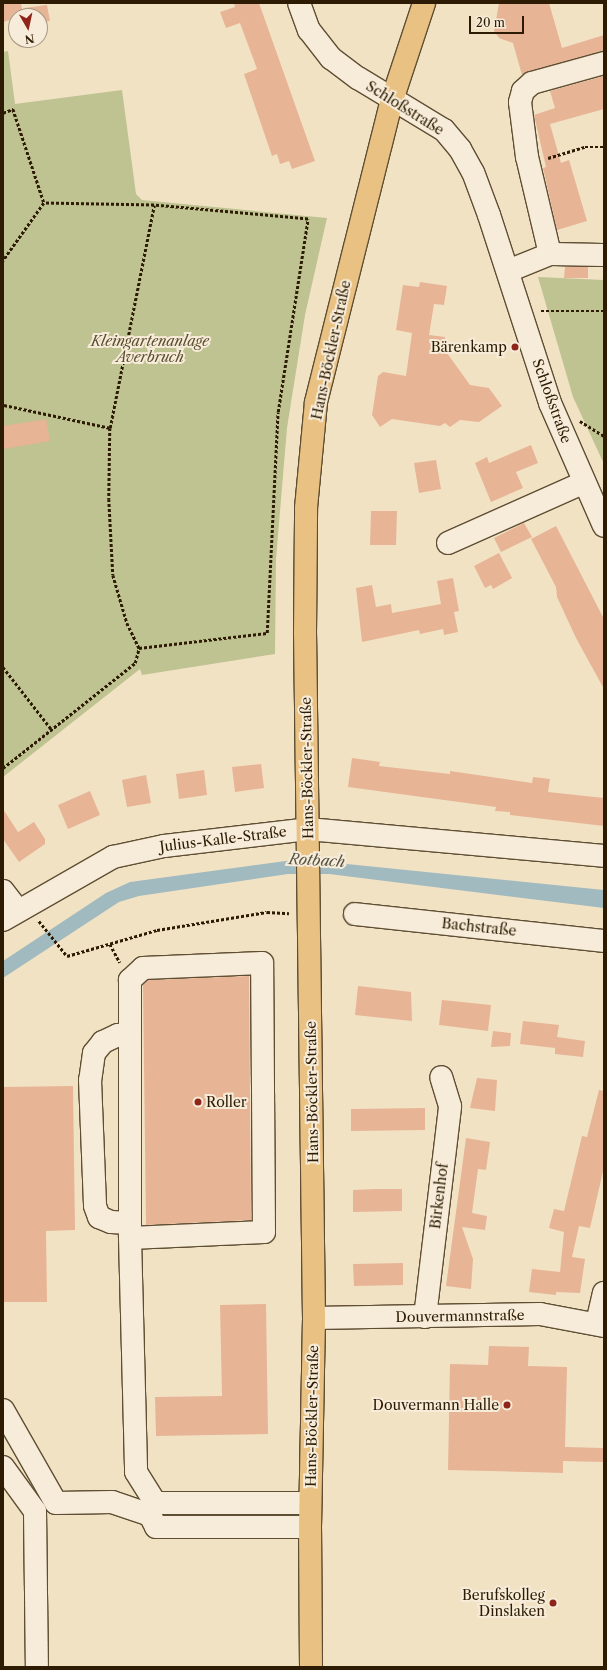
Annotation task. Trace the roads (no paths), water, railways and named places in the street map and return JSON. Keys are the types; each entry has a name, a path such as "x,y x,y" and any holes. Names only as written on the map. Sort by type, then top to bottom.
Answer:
{"main road":[{"name":"Hans-Böckler-Straße","path":"311,1667 310,1503 314,1318 308,888 306,508 316,402 392,100 424,3"}],"street":[{"name":"Schloßstraße","path":"299,3 309,30 331,58 392,100 444,130 460,149 473,172 522,311 550,402 604,526"},
{"path":"550,254 529,164 520,102 523,91 532,83 604,63"},
{"path":"508,271 550,254 604,255"},
{"path":"448,543 584,483"},
{"name":"Julius-Kalle-Straße","path":"10,915 50,895 113,857 164,846 308,829 604,856"},
{"path":"3,891 10,915"},
{"name":"Bachstraße","path":"355,914 604,941"},
{"path":"130,1034 118,1035 103,1042 94,1053 90,1065 95,1206 99,1217 130,1231 264,1232 262,963 143,968 130,980 130,1034 130,1231 136,1472 154,1515"},
{"name":"Birkenhof","path":"425,1317 450,1106 441,1077"},
{"path":"600,1325 604,1293"},
{"name":"Douvermannstraße","path":"314,1318 540,1314 600,1325"},
{"path":"3,1410 56,1504"},
{"path":"3,1467 35,1511 37,1667"},
{"path":"35,1511 56,1504 112,1502 154,1515 310,1527"},
{"path":"154,1515 310,1503"}],"water":[{"path":"286,861 337,863 604,890 604,908 329,874 288,874 139,896 119,902 3,978 3,961 106,893 130,882"}],"place":[{"name":"Bärenkamp","path":"515,347"},
{"name":"Roller","path":"198,1102"},
{"name":"Douvermann Halle","path":"507,1405"},
{"name":"Berufskolleg Dinslaken","path":"553,1603"}],"park label":[{"name":"Kleingartenanlage Averbruch","path":"150,350"}],"water label":[{"name":"Rotbach","path":"317,860"}]}
